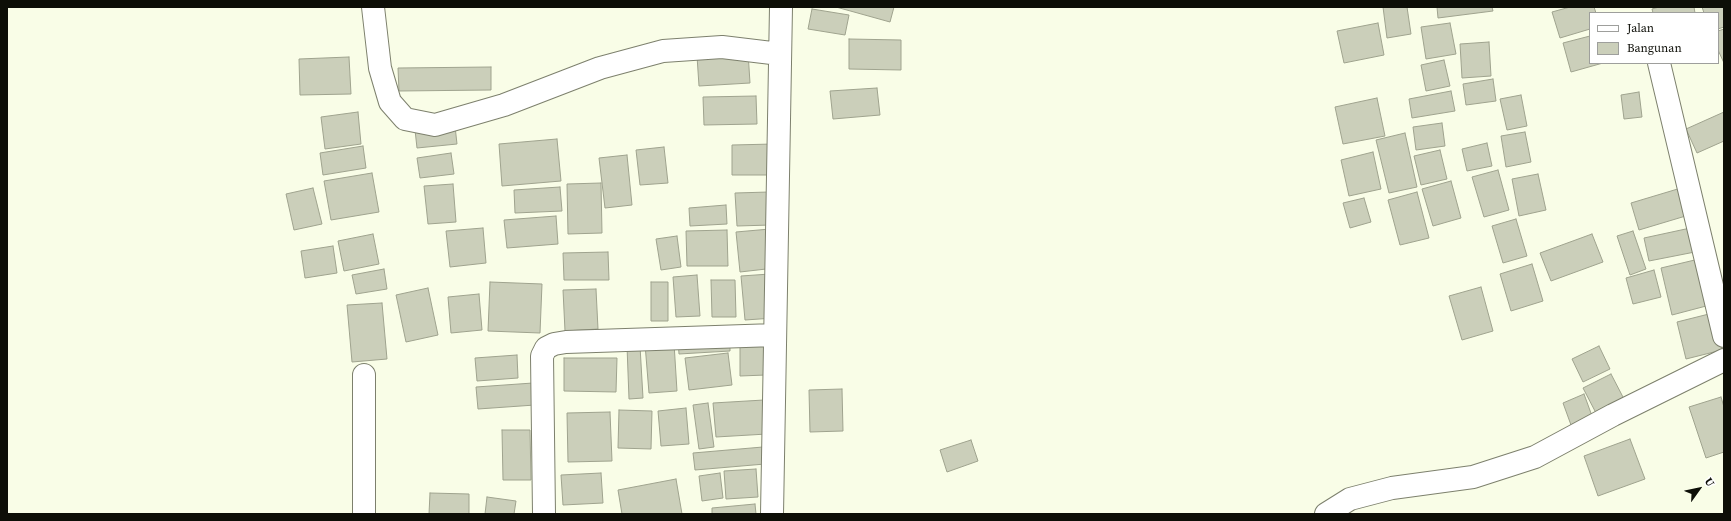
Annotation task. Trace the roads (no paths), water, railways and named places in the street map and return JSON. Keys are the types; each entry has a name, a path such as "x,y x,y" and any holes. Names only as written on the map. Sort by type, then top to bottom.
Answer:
{"street":[{"path":"373,7 380,68 390,102 405,119 435,125 504,105 600,68 662,51 722,47 780,54"},
{"path":"772,514 780,7"},
{"path":"1659,64 1724,336"},
{"path":"544,514 542,356 546,348 554,344 566,342 775,335"},
{"path":"1326,514 1350,499 1392,488 1473,477 1535,457 1613,415 1724,360"},
{"path":"364,375 364,514"}]}
